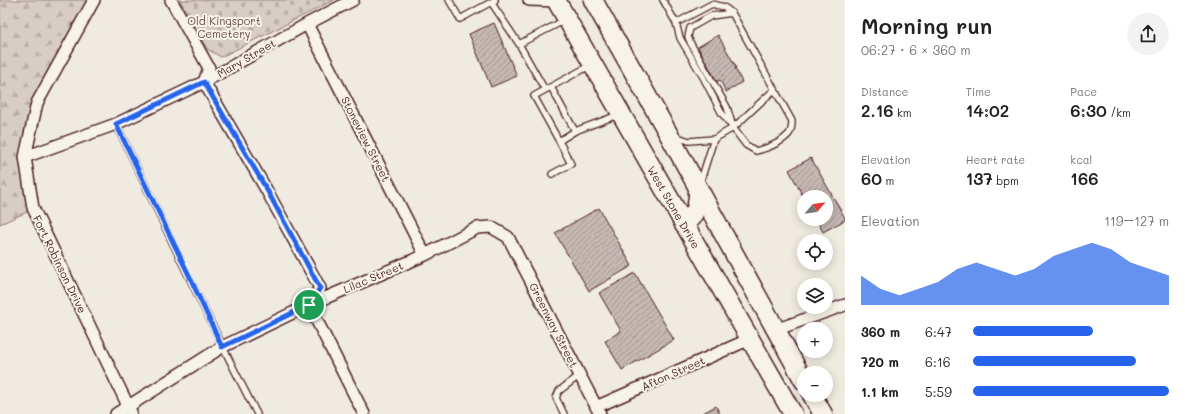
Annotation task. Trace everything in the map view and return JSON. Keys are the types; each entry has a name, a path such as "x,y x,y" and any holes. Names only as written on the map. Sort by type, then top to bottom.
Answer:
{"highway":[{"name":"West Stone Drive","path":"562,0 567,19 793,414"},
{"path":"593,0 668,133 797,369"},
{"path":"684,225 691,219 696,211 698,189"},
{"path":"750,339 775,330"},
{"path":"816,402 823,414"}],"street":[{"name":"Fort Robinson Drive","path":"94,0 37,103 25,157 33,208 130,411"},
{"path":"171,0 209,68 204,82 267,190 320,288 309,305 364,414"},
{"name":"Mary Street","path":"25,157 116,124 204,82 353,0"},
{"path":"529,0 562,0"},
{"name":"Stoneview Street","path":"307,24 425,255"},
{"name":"Lilac Street","path":"116,414 130,411 222,347 309,305 425,255 477,228 491,228 508,237"},
{"name":"Greenway Street","path":"508,237 598,410"},
{"path":"775,330 845,305"},
{"name":"Afton Street","path":"598,410 750,339"}],"lane":[{"path":"449,0 460,19 493,1 545,90"},
{"path":"663,0 676,24 680,38 703,77 721,112 746,145 756,151 768,148 790,133 792,121 732,13 724,7 712,4 676,24"},
{"path":"732,13 711,16 690,28 688,37 727,106 733,128"},
{"path":"519,44 567,19"},
{"path":"552,174 571,164 534,96 593,64"},
{"path":"551,87 575,131"},
{"path":"668,133 689,141 714,139 733,128 775,89"},
{"path":"559,141 575,131 621,114"},
{"path":"116,124 222,347 257,414"},
{"path":"698,189 714,139"},
{"path":"564,414 556,398 558,391 580,375"}],"green space":[{"path":"0,0 94,0 37,103 25,157 27,212 0,224"},
{"name":"Old Kingsport Cemetery","path":"180,0 334,0 221,57 207,49"}],"building":[{"path":"494,23 517,76 491,87 469,34"},
{"path":"718,35 736,67 735,68 742,82 726,92 720,80 717,82 698,47"},
{"path":"811,158 829,190 800,190 789,170"},
{"path":"833,197 845,220 823,232 820,226 833,226"},
{"path":"599,208 632,266 589,291 555,233"},
{"path":"635,273 674,340 622,370 605,341 621,331 599,293"},
{"path":"716,406 720,414 701,414"}],"route":[{"path":"204,82 267,190 320,288 309,305 222,347 116,124 204,82"}]}
